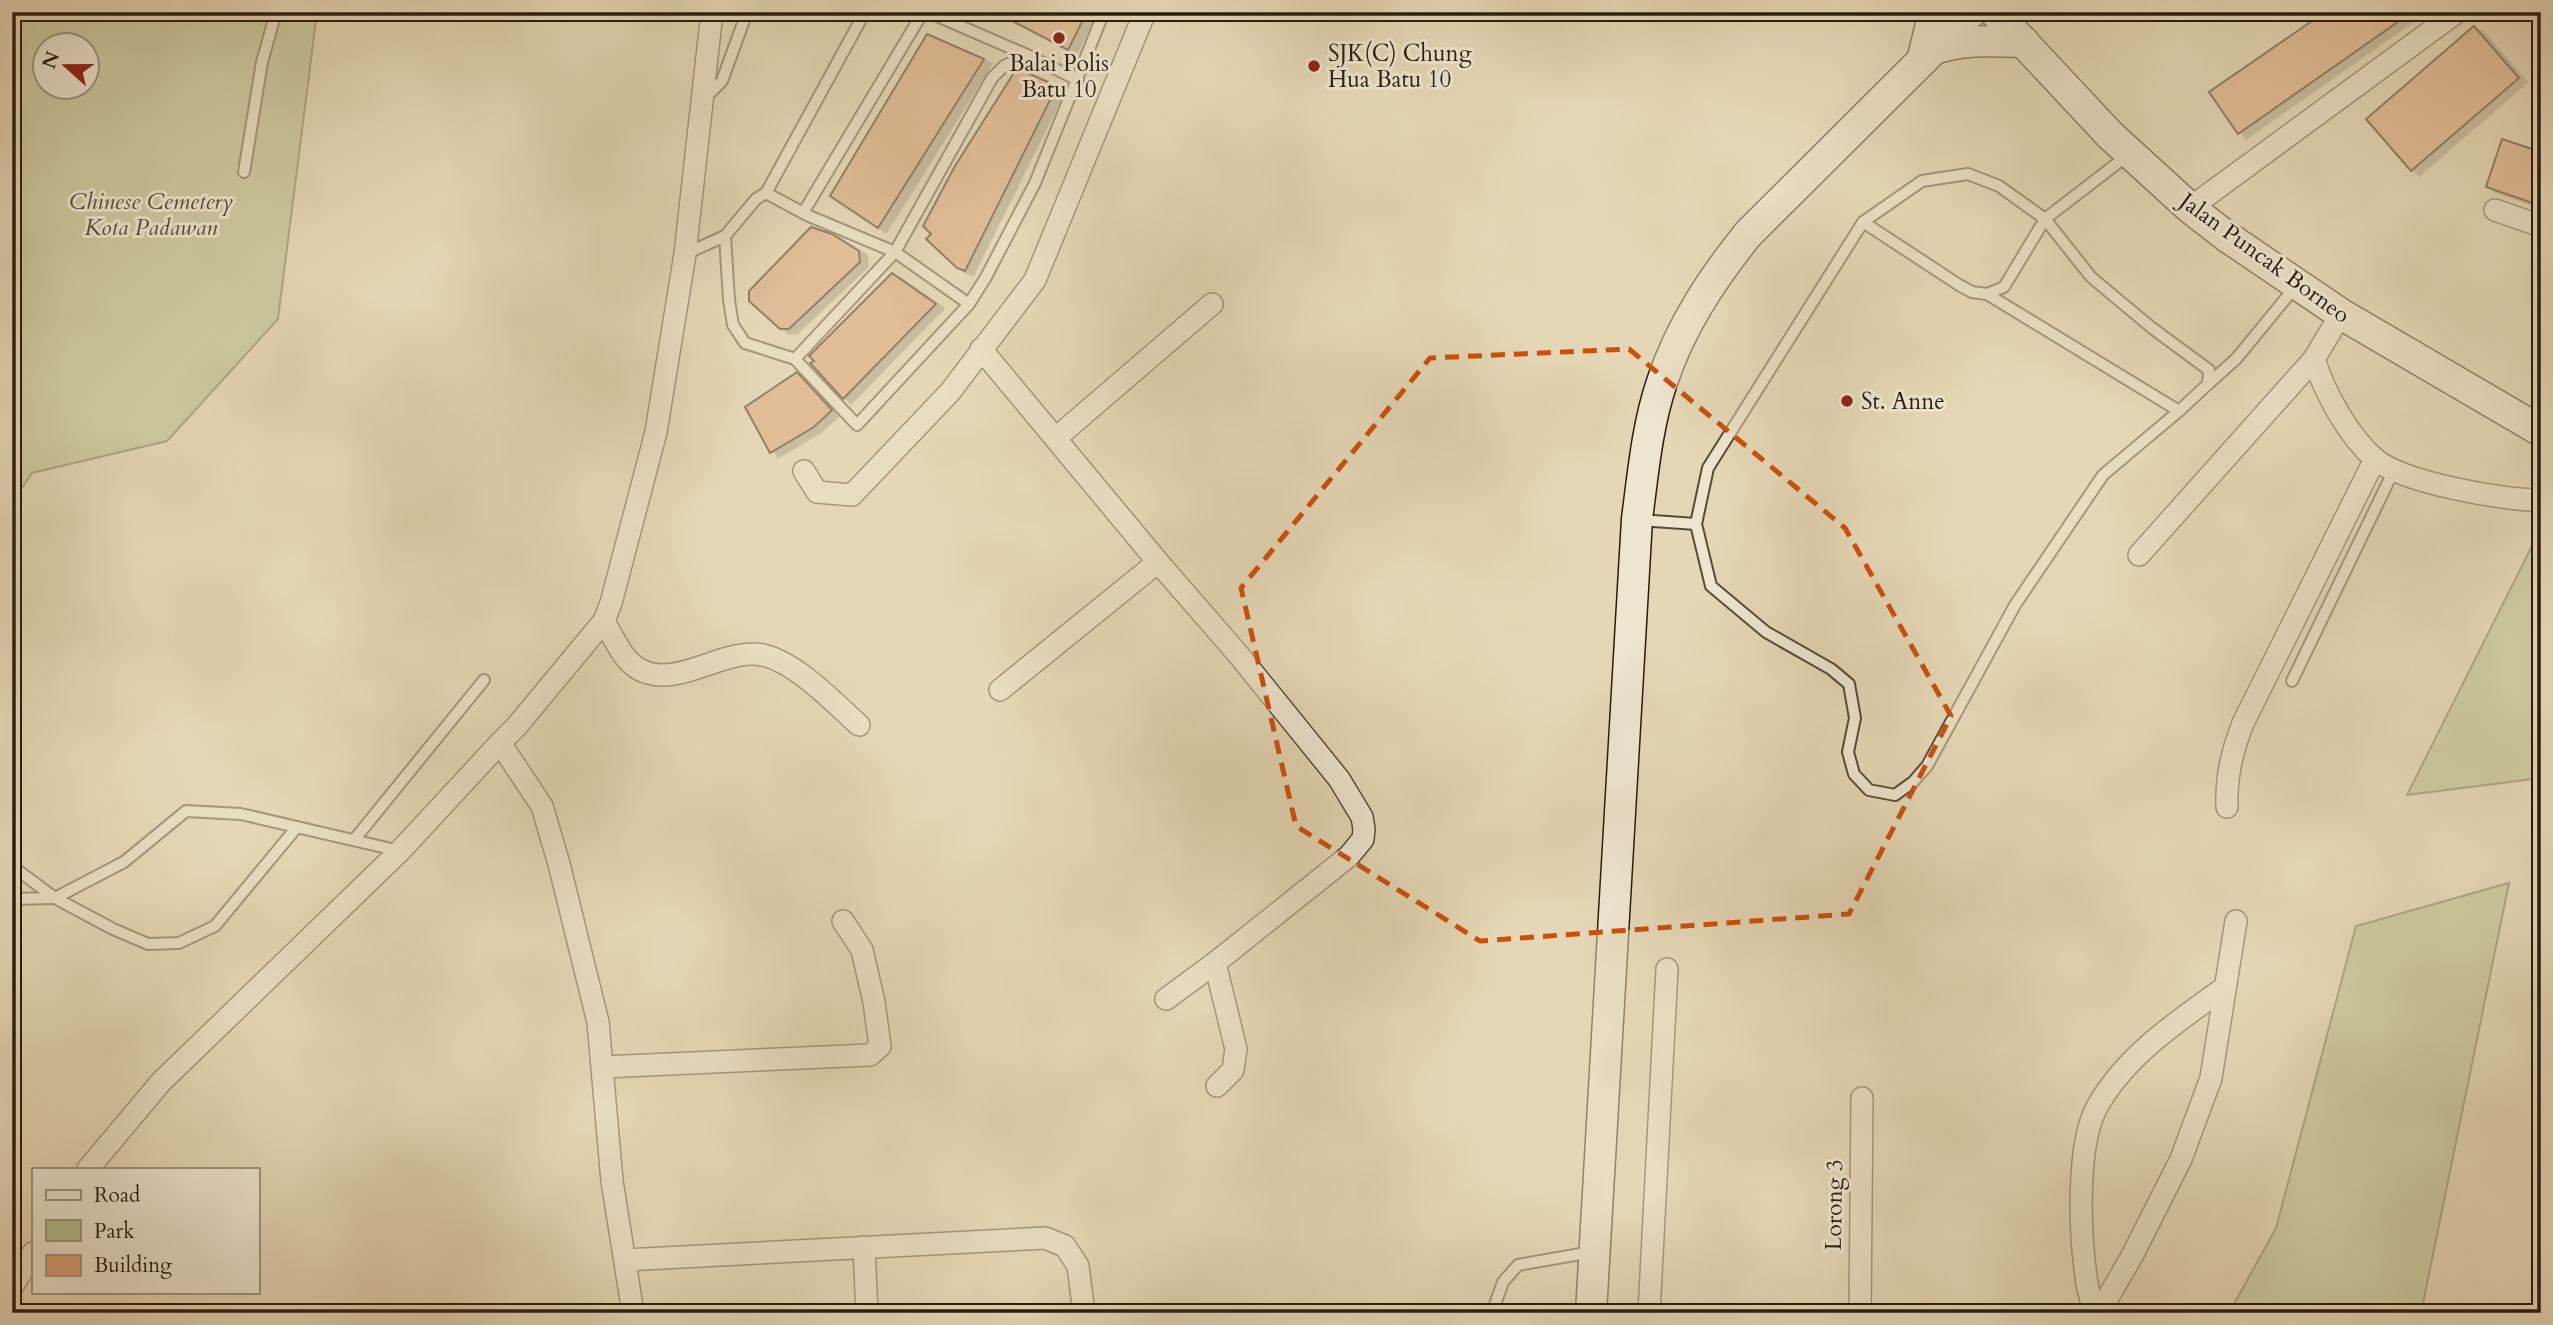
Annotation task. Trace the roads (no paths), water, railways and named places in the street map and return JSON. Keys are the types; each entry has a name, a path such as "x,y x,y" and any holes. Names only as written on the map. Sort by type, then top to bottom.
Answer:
{"street":[{"path":"89,1168 161,1082 400,851 516,727 604,621 656,432 685,254 712,12"},
{"path":"804,471 817,492 852,495 950,392 1035,280 1145,12"},
{"path":"1928,56 1934,12"},
{"path":"1591,1313 1637,519 1646,451 1662,383 1684,328 1716,274 1748,234 1971,12"},
{"name":"Jalan Puncak Borneo","path":"1995,12 2110,135 2225,236 2341,314 2541,431"},
{"path":"2190,208 2457,12"},
{"path":"1928,56 1955,42 1975,40 2024,43"},
{"path":"2495,210 2541,226"},
{"path":"1056,438 1212,304"},
{"path":"2139,555 2314,359 2341,314"},
{"path":"981,349 1245,663 1339,779 1362,817 1363,839 1349,856 1166,999"},
{"path":"2314,359 2322,385 2348,426 2375,459 2394,470 2489,497 2541,500"},
{"path":"2227,807 2226,783 2230,759 2243,723 2375,459"},
{"path":"1000,690 1158,562"},
{"path":"604,621 623,655 636,668 655,677 677,675 735,656 761,654 783,663 859,725"},
{"path":"500,743 542,806 598,1022 612,1181 633,1313"},
{"path":"603,1067 870,1055 880,1046 868,969 862,950 843,921"},
{"path":"2097,1313 2132,1256 2181,1159 2211,1078 2236,921"},
{"path":"1215,963 1236,1049 1233,1070 1217,1086"},
{"path":"1649,1313 1667,969"},
{"path":"2097,1313 2086,1277 2081,1201 2084,1147 2096,1109 2124,1069 2177,1022 2224,988"},
{"name":"Lorong 3","path":"1860,1313 1862,1098"},
{"path":"625,1260 1045,1238 1065,1246 1078,1266 1084,1313"},
{"path":"864,1247 867,1313"},
{"path":"12,1287 32,1255"}],"lane":[{"path":"244,172 262,62 276,12"},
{"path":"700,103 722,81 747,12"},
{"path":"685,254 725,236 756,199 766,193 866,12"},
{"path":"803,213 925,12 1027,55 1078,80"},
{"path":"725,236 733,325 745,344 795,359 857,425 969,304 986,277 1035,183 1104,12"},
{"path":"795,359 895,252 992,78 1004,66 1027,55"},
{"path":"1987,294 2004,287 2045,219 2130,153"},
{"path":"2208,384 2209,370 2152,328 2091,277 2045,219 1999,186 1968,174 1922,181 1863,222 1708,468 1696,524 1711,586 1766,632 1831,669 1849,684 1855,718 1848,752 1854,774 1869,790 1895,795 1913,782 1927,765 2015,605 2103,475 2179,411 2236,359 2298,284"},
{"path":"766,193 803,213 895,252 969,304"},
{"path":"1863,222 1959,285 1972,292 1987,294 2179,411"},
{"path":"2292,681 2394,470"},
{"path":"1637,519 1696,524"},
{"path":"354,841 484,680"},
{"path":"12,899 55,898 124,862 186,811 241,814 400,851"},
{"path":"12,866 55,898 113,929 148,944 179,943 215,926 297,827"},
{"path":"1492,1313 1503,1282 1518,1265 1594,1251"}],"place":[{"name":"Balai Polis Batu 10","path":"1059,38"},
{"name":"SJK(C) Chung Hua Batu 10","path":"1314,66"},
{"name":"St. Anne","path":"1847,401"}],"park label":[{"name":"Chinese Cemetery Kota Padawan","path":"151,214"}]}
